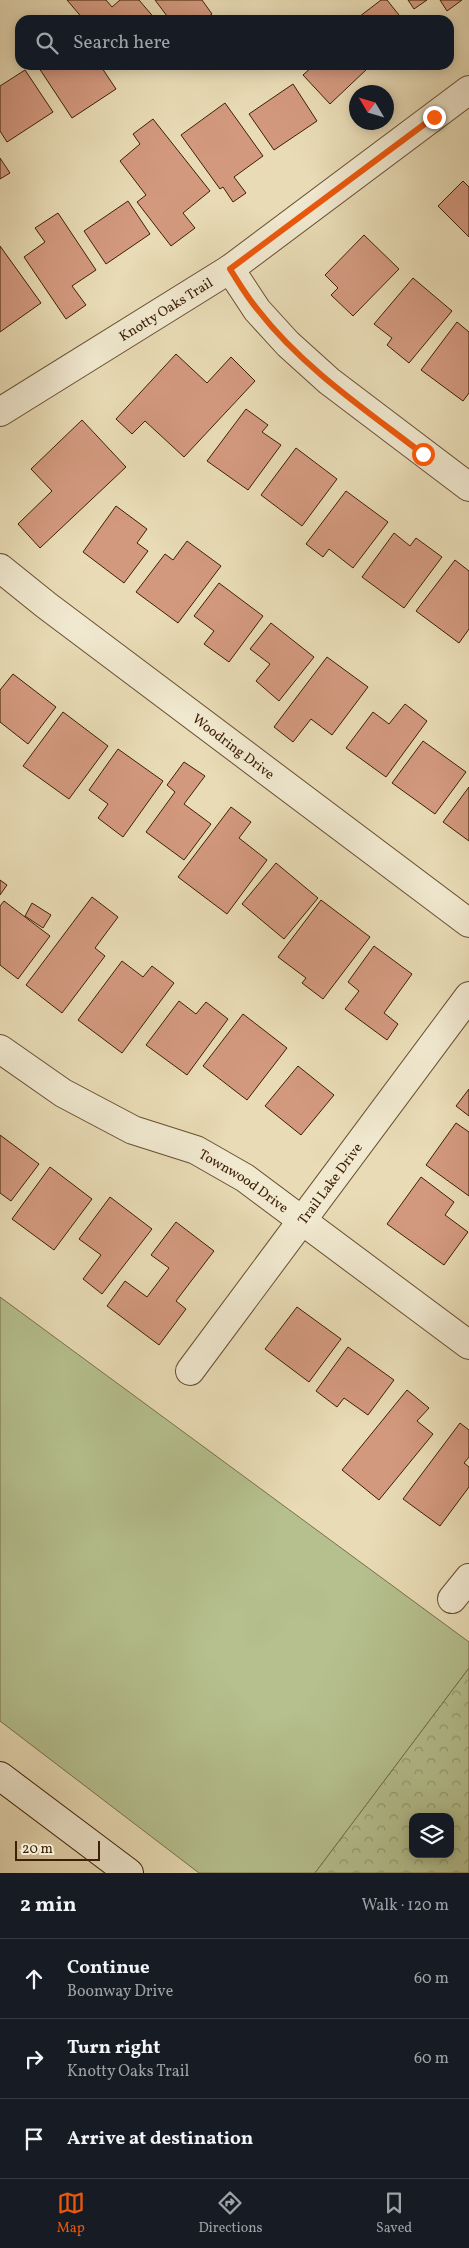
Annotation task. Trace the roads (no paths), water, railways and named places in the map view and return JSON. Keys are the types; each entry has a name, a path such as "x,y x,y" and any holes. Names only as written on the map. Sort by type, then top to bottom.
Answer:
{"street":[{"name":"Knotty Oaks Trail","path":"0,412 230,269 469,90"},
{"path":"230,269 257,310 288,344 328,382 469,488"},
{"name":"Woodring Drive","path":"0,568 469,923"},
{"name":"Trail Lake Drive","path":"190,1370 469,996"},
{"name":"Townwood Drive","path":"0,1049 63,1093 132,1130 196,1150 246,1178 469,1345"},
{"path":"452,1599 469,1578"},
{"path":"0,1776 129,1873"}]}
